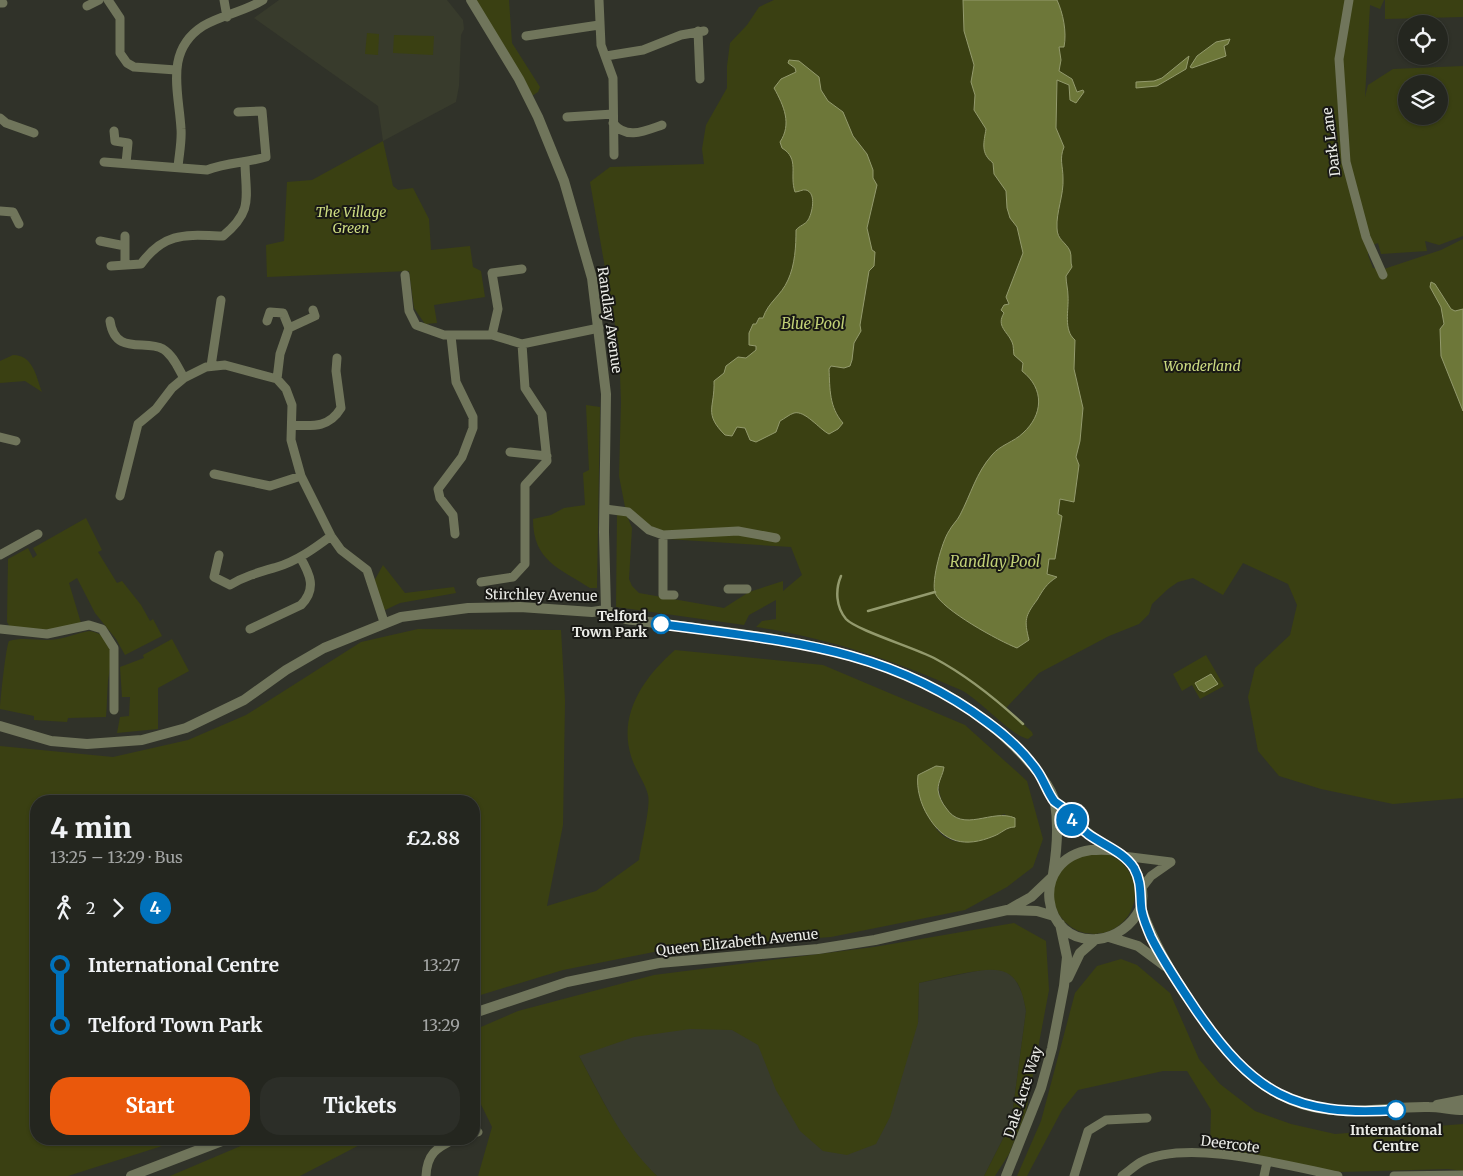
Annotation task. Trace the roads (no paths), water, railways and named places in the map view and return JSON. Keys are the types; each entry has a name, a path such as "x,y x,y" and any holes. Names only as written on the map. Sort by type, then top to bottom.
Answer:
{"street":[{"path":"88,6 99,0"},
{"path":"108,0 120,18 120,52 128,62 134,68 176,70"},
{"path":"224,0 228,17"},
{"path":"178,167 181,130 176,70 179,54 192,35 206,24 228,17 263,0"},
{"name":"Randlay Avenue","path":"471,0 519,79 538,117 564,181 592,278 606,394 606,610"},
{"path":"599,0 601,45 613,78 614,155"},
{"name":"Dark Lane","path":"1349,0 1339,59 1346,162 1366,237 1383,275"},
{"path":"526,36 599,25"},
{"path":"606,56 644,50 701,31 700,79"},
{"path":"104,162 207,170 223,164 245,164 266,156 262,111 238,112"},
{"path":"566,117 613,118"},
{"path":"0,118 6,123 34,133"},
{"path":"613,118 621,130 630,133 662,125"},
{"path":"114,131 115,141 128,143 126,163"},
{"path":"111,266 141,264 151,249 174,236 195,234 224,236 237,224 246,211 245,164"},
{"path":"0,211 13,212 20,224"},
{"path":"124,236 125,265"},
{"path":"100,241 125,246"},
{"path":"492,335 498,309 492,273 522,269"},
{"path":"405,275 409,311 416,325 451,336 492,335 522,344 599,328"},
{"path":"211,366 221,300"},
{"path":"289,328 315,316 313,310"},
{"path":"267,321 270,312 283,313 289,328 280,354 277,379"},
{"path":"110,321 112,331 120,340 138,346 161,348 169,354 184,378"},
{"path":"451,336 456,382 473,422 472,434 465,452 438,489 440,498 452,516 455,534"},
{"path":"481,582 513,577 525,564 526,485 545,464 547,456 542,414 525,388 522,344"},
{"path":"292,425 321,426 336,418 341,408 336,371 337,358"},
{"path":"120,496 138,424 156,409 172,388 184,378 211,366 225,365 277,379 286,389 292,405 291,440 300,476 331,536 341,550 367,570 384,622"},
{"path":"0,437 16,441"},
{"path":"510,452 547,456"},
{"path":"214,474 270,486 300,476"},
{"path":"605,509 628,512 649,530 663,535 738,530 776,538"},
{"path":"0,555 38,534"},
{"path":"663,535 659,595 674,596"},
{"path":"219,554 214,578 230,585 250,574 277,567 300,557 331,536"},
{"path":"250,629 301,605 306,600 310,592 311,580 300,557"},
{"path":"728,589 747,589"},
{"name":"Stirchley Avenue","path":"0,726 51,741 87,744 142,740 186,728 203,721 244,700 286,670 324,648 384,622 401,617 468,608 520,607 592,612 606,610 626,620 813,645 860,657 924,682 961,704 1006,738 1037,770 1055,802"},
{"path":"0,628 47,634 89,625 102,628 114,648 114,710"},
{"path":"1055,802 1062,806 1076,824 1118,853 1138,876 1141,888 1140,908 1151,936 1168,968 1231,1058 1267,1088 1290,1100 1333,1110 1363,1112 1429,1107 1463,1100"},
{"path":"1055,802 1058,840 1049,903 1057,920 1083,938 1096,939 1109,937 1121,931 1140,908"},
{"path":"1052,876 1066,860 1080,852 1091,850 1171,862 1151,876 1141,888"},
{"name":"Queen Elizabeth Avenue","path":"1007,910 1031,896 1052,876"},
{"name":"Queen Elizabeth Avenue","path":"480,1012 539,990 617,970 659,963 818,949 875,940 1007,910 1037,911 1057,920"},
{"name":"Dale Acre Way","path":"1006,1176 1041,1088 1052,1048 1064,986 1067,957 1057,920"},
{"path":"1109,937 1138,946 1168,968"},
{"name":"Dale Acre Way","path":"1064,986 1080,953 1096,939"},
{"path":"1429,1107 1463,1110"},
{"path":"1074,1176 1088,1131 1106,1120 1147,1118"},
{"path":"131,1176 211,1145"},
{"path":"426,1176 426,1164 432,1152 444,1145"},
{"name":"Deercote","path":"1122,1176 1142,1162 1164,1156 1197,1152 1233,1155 1338,1176"},
{"path":"1264,1176 1267,1162"},
{"path":"1394,1176 1463,1175"}],"water":[{"name":"Randlay Pool","path":"963,0 1057,0 1065,29 1064,47 1059,47 1061,60 1059,71 1072,79 1077,92 1083,90 1084,92 1076,103 1070,100 1069,85 1057,80 1056,128 1064,147 1061,159 1063,184 1057,232 1071,255 1072,267 1066,276 1068,296 1067,320 1071,336 1075,340 1074,369 1083,408 1080,441 1076,457 1079,465 1074,502 1060,499 1058,514 1062,516 1055,559 1049,559 1047,574 1057,577 1045,587 1030,610 1026,623 1029,640 1017,648 985,632 948,608 935,593 934,587 943,543 960,515 982,469 995,452 1030,426 1038,410 1039,402 1035,386 1022,371 1023,363 1014,355 1012,342 1001,321 1004,313 1001,310 1004,305 1009,304 1006,297 1023,253 1017,227 1010,218 1007,208 1006,191 994,174 993,163 986,155 984,143 986,129 974,110 975,95 971,82 974,65 964,31"},
{"path":"1230,39 1228,44 1224,46 1226,56 1192,68 1190,67 1197,56 1216,42"},
{"path":"1189,56 1186,69 1157,86 1136,88 1136,82 1154,81 1162,78"},
{"name":"Blue Pool","path":"789,60 799,61 819,77 821,90 828,101 843,112 853,136 867,154 873,170 873,178 877,185 867,228 872,250 875,252 874,266 869,271 860,325 861,331 854,343 850,366 844,368 831,366 829,369 830,391 833,404 838,417 843,423 838,429 829,434 803,414 794,413 780,421 776,432 756,442 750,440 745,428 737,427 732,436 725,435 718,427 712,415 714,381 724,373 726,366 738,357 746,358 756,350 756,346 749,345 749,333 753,324 756,324 759,318 763,318 765,312 788,280 794,262 796,230 807,221 812,209 813,199 809,192 805,190 795,192 791,157 782,148 780,142 784,135 786,122 781,102 774,88 781,79 796,72 795,68 788,63"},
{"path":"1431,282 1435,284 1451,309 1455,311 1463,309 1463,411 1441,356 1440,329 1444,324 1441,307 1430,287"},
{"path":"1211,674 1218,684 1204,692 1199,690 1195,683"},
{"path":"936,766 944,767 938,793 943,804 953,815 969,820 1006,816 1015,818 1015,827 974,842 956,841 941,832 925,812 918,785 918,775"}],"waterway":[{"path":"841,576 838,587 838,604 846,619 873,634 934,658 958,672 1023,724"},
{"path":"868,611 935,592"}],"place":[{"name":"Telford Town Park","path":"661,624"},
{"name":"International Centre","path":"1396,1110"}],"park label":[{"name":"The Village Green","path":"351,220"},
{"name":"Wonderland","path":"1202,366"}]}
